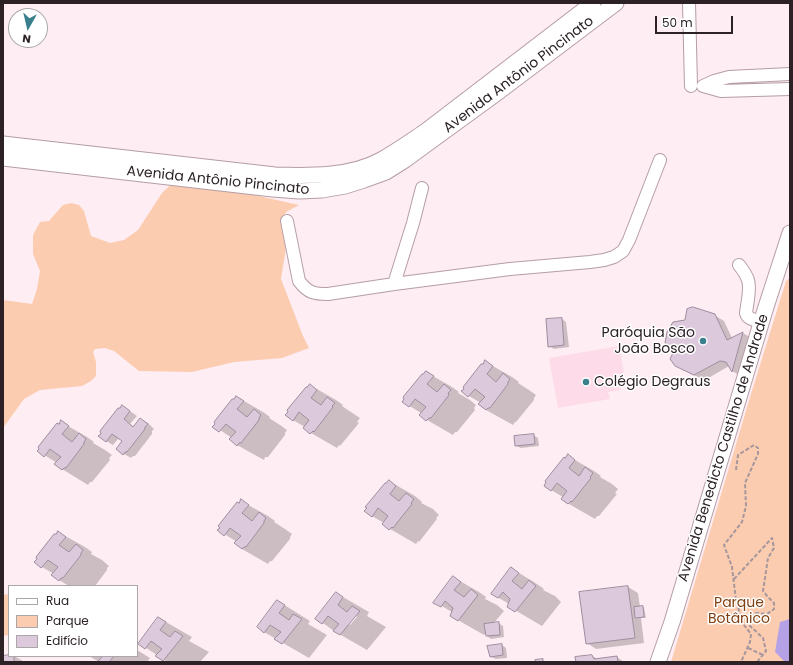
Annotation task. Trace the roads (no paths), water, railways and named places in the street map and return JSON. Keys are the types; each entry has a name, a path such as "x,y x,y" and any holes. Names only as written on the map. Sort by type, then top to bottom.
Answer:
{"main road":[{"name":"Avenida Antônio Pincinato","path":"3,144 275,175 321,175 365,167 398,150 426,131 593,3"},
{"name":"Avenida Antônio Pincinato","path":"3,158 280,190 322,190 345,186 386,172 405,160 616,3"},
{"name":"Avenida Benedicto Castilho de Andrade","path":"658,662 672,622 762,322 787,252 790,233"}],"lane":[{"path":"689,3 691,86"},
{"path":"790,74 730,77 714,80 703,86 721,90 790,89"},
{"path":"769,89 764,85 765,78 770,75"},
{"path":"287,221 299,281 304,288 310,292 319,294 510,269 604,260 614,257 623,251 630,240 660,160"},
{"path":"394,284 422,188"},
{"path":"739,265 745,273 748,281 747,317 762,322"}],"place":[{"name":"Paróquia São João Bosco","path":"703,341"},
{"name":"Colégio Degraus","path":"586,382"}],"park label":[{"name":"Parque Botânico","path":"739,612"}]}
